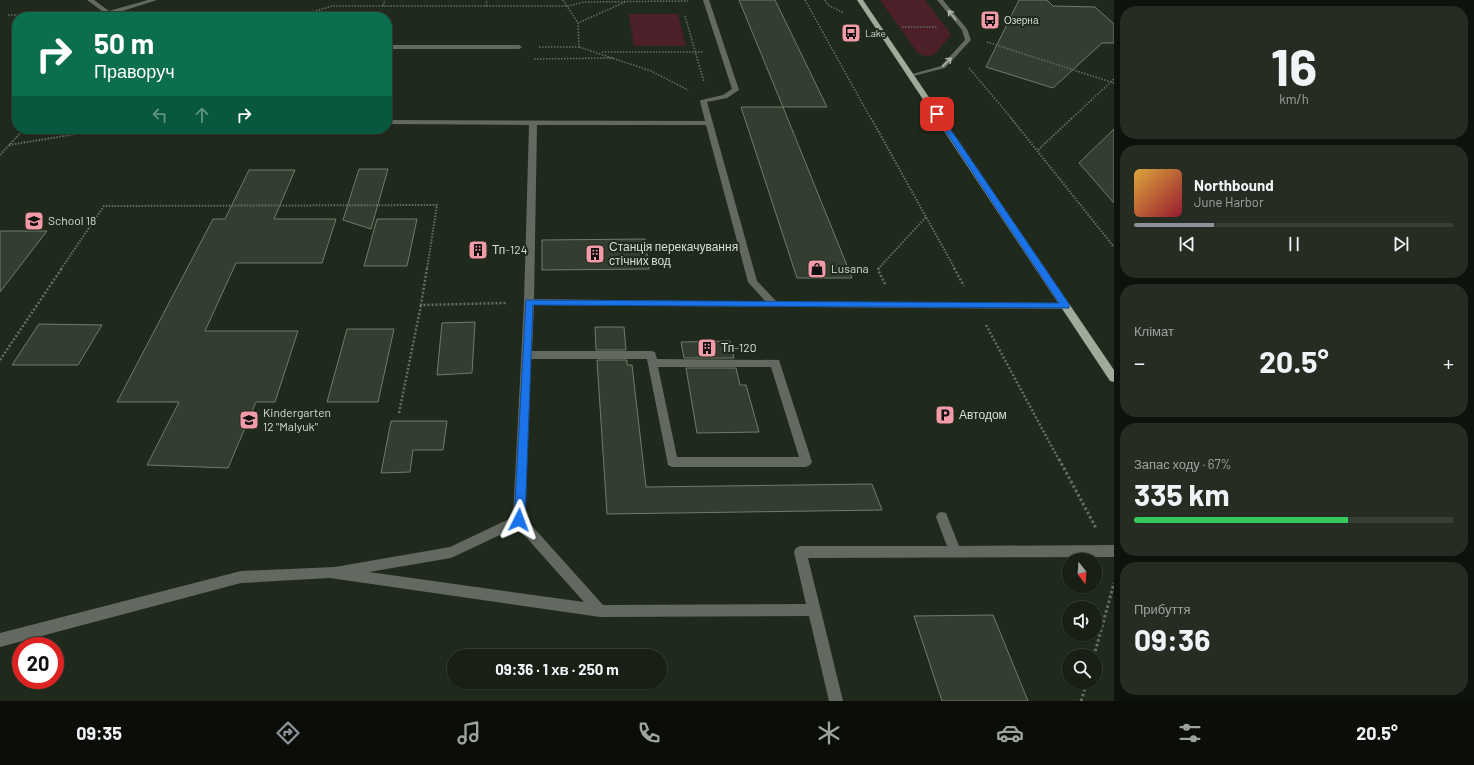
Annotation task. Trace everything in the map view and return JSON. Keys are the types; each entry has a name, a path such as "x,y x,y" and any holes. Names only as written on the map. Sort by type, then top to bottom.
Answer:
{"main road":[{"path":"860,0 1114,378"}],"lane":[{"path":"90,0 108,12"},
{"path":"120,12 154,0"},
{"path":"706,0 736,90 725,97 707,101 709,123 753,282 775,304"},
{"path":"911,76 943,67 968,40 965,30 940,0"},
{"path":"392,47 519,47"},
{"path":"392,122 709,123"},
{"path":"533,123 529,302 519,520 600,611"},
{"path":"529,302 1066,306"},
{"path":"527,355 651,354 672,462 806,462 774,363 653,364"},
{"path":"942,517 956,552"},
{"path":"0,640 241,577 330,572 451,552 519,520"},
{"path":"836,701 800,552 1112,551"},
{"path":"330,572 600,611 814,610"}],"path":[{"path":"383,6 385,0"},
{"path":"486,6 487,0"},
{"path":"563,0 578,23 579,47"},
{"path":"806,0 1112,551"},
{"path":"825,0 828,6 844,13 847,18"},
{"path":"578,23 627,1"},
{"path":"312,12 332,6 568,6 584,2 690,1"},
{"path":"685,16 696,52 707,101"},
{"path":"988,38 987,42 1114,83"},
{"path":"519,47 579,47 598,52 677,82 707,101"},
{"path":"598,52 723,52"},
{"path":"965,64 1038,150 1114,247"},
{"path":"1038,150 1114,79"},
{"path":"0,155 19,134"},
{"path":"9,145 76,134"},
{"path":"0,360 104,206 437,205 421,305 399,413"},
{"path":"887,290 878,270 926,217"},
{"path":"421,305 529,302"},
{"path":"1096,649 1114,583"},
{"path":"1081,701 1085,689"}],"shaded area":[{"path":"880,0 925,0 950,33 950,36 934,55 924,56 918,53"},
{"path":"629,14 678,14 686,46 634,46"}],"building":[{"path":"739,0 775,0 827,107 783,107"},
{"path":"1019,0 1047,0 1053,6 1095,7 1114,24 1114,43 1102,43 1053,88 986,67"},
{"path":"741,107 783,107 852,278 797,278"},
{"path":"1114,129 1114,203 1079,163"},
{"path":"359,169 388,169 371,229 343,220"},
{"path":"249,170 295,170 274,219 336,219 322,263 236,263 205,331 298,331 275,402 256,402 228,468 147,465 179,402 117,402 213,219 225,219"},
{"path":"377,219 417,219 407,266 364,266"},
{"path":"0,231 47,231 0,292"},
{"name":"Станція перекачування стічних вод","path":"645,239 649,269 542,270 542,240"},
{"path":"475,322 472,373 437,375 442,323"},
{"path":"39,324 102,325 78,365 12,365"},
{"path":"595,327 624,327 626,350 596,350"},
{"path":"347,329 394,329 378,402 327,402"},
{"name":"Тп-120","path":"730,341 734,358 684,358 681,342"},
{"path":"597,360 627,360 627,365 632,365 646,487 872,484 882,510 607,514"},
{"path":"686,368 736,368 740,385 746,385 759,432 697,433"},
{"path":"391,421 447,421 443,450 413,450 410,472 381,473"},
{"path":"993,615 1028,701 942,701 914,616"}],"place":[{"name":"Озерна","path":"990,20"},
{"name":"Lake","path":"851,33"},
{"name":"School 18","path":"34,221"},
{"name":"Тп-124","path":"478,250"},
{"name":"Станція перекачування стічних вод","path":"595,254"},
{"name":"Lusana","path":"817,269"},
{"name":"Тп-120","path":"707,348"},
{"name":"Автодом","path":"945,415"},
{"name":"Kindergarten 12 \"Malyuk\"","path":"249,420"}],"route":[{"path":"519,520 529,302 1066,306 937,114"}]}
